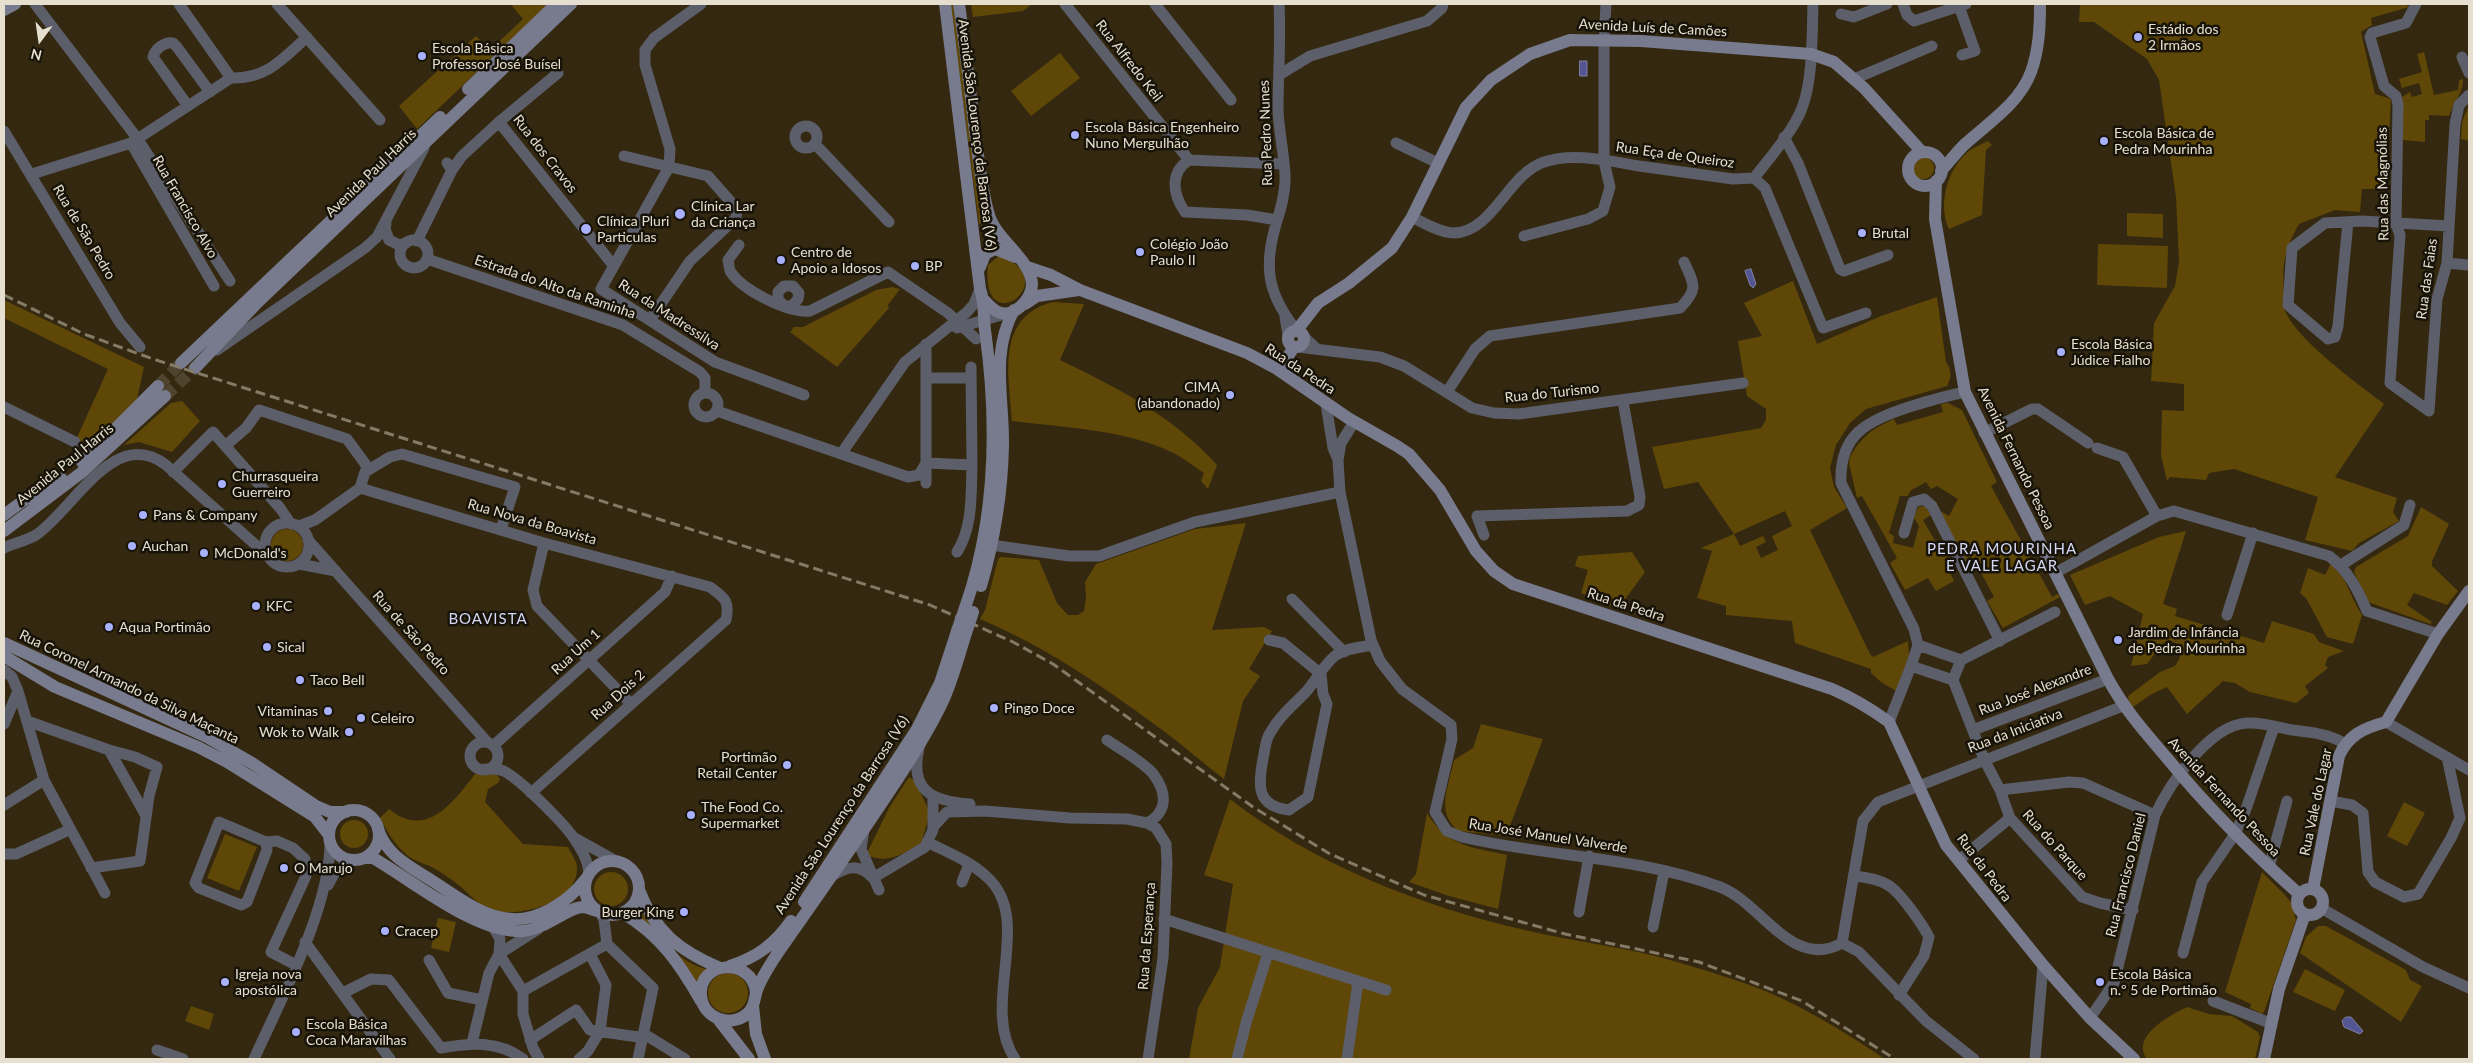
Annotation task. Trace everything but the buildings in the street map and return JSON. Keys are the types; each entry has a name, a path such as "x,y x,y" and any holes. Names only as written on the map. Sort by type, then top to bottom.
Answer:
{"main road":[{"path":"4,10 15,4"},
{"name":"Avenida Paul Harris","path":"180,363 556,4"},
{"name":"Avenida Paul Harris","path":"195,368 256,304 571,4"},
{"name":"Avenida São Lourenço da Barrosa (V6)","path":"945,4 982,294 983,320 988,354 992,447 985,529 968,610"},
{"name":"Avenida São Lourenço da Barrosa (V6)","path":"756,992 776,956 865,828 919,745 944,699 961,632 991,544 1000,488 1003,446 999,354 1002,337 1014,310 1030,294 1032,286 1030,274 1024,264 1008,246 990,218 982,186 959,4"},
{"path":"1918,185 1928,186 1939,176 1963,146 2004,112 2016,97 2031,73 2039,33 2040,4"},
{"name":"Avenida Luís de Camões","path":"1279,370 1318,303 1349,283 1392,248 1412,217 1466,107 1491,80 1530,54 1570,40 1604,40 1811,54 1834,62 1854,79 1922,152"},
{"path":"1897,126 1910,161"},
{"path":"1938,158 1963,146"},
{"path":"1935,219 1930,204 1918,185 1910,177 1908,166 1917,154 1922,152 1928,152 1938,158"},
{"path":"1935,219 1939,176 1938,158"},
{"name":"Avenida Fernando Pessoa","path":"1935,219 1965,392 2122,706 2179,773 2235,834 2269,868 2299,894"},
{"name":"Avenida São Lourenço da Barrosa (V6)","path":"979,271 985,254 995,249 1008,253 1024,264"},
{"name":"Rua da Pedra","path":"1024,264 1080,290 1214,338 1279,370 1326,404 1397,446 1415,460 1440,490 1476,551 1494,571 1513,584 1832,689 1856,699 1889,722 1946,845 1984,895 2043,965 2090,1018 2134,1059"},
{"path":"982,294 999,313 1014,310 1037,296 1080,290"},
{"name":"Avenida Paul Harris","path":"4,525 68,474 162,391 113,446 4,532"},
{"path":"4,542 84,478 113,446"},
{"path":"4,515 23,501 68,474"},
{"path":"2386,722 2438,634 2469,591"},
{"name":"Avenida São Lourenço da Barrosa (V6)","path":"725,967 762,953 774,943 795,915 873,799 917,729 940,683 961,632"},
{"name":"Rua Coronel Armando da Silva Maçanta","path":"4,643 207,737 252,763 316,806 330,812 356,810 367,814 378,829 382,842 402,862 489,915 510,920 529,919 567,899 588,876"},
{"name":"Rua Coronel Armando da Silva Maçanta","path":"4,656 55,687 198,747 227,762 315,817 337,854 351,860"},
{"name":"Rua Vale do Lagar","path":"2313,889 2339,756 2344,742 2364,728 2386,722"},
{"path":"329,838 333,821 346,812"},
{"path":"365,858 377,846 378,829"},
{"path":"351,860 373,858 478,922 493,927 520,932 538,929 582,907 599,912 620,914 650,931 678,964 709,1014 718,1019 737,1020 747,1014 753,1006"},
{"path":"599,912 586,897 588,876 601,863 616,861 628,866 638,878 640,890 649,914 686,952 725,967 740,969 747,974 754,984 756,992 753,1006 756,1034 765,1059"},
{"path":"2313,889 2322,897 2321,908 2313,915 2305,914 2297,906 2299,894 2305,890 2313,889"},
{"path":"620,914 634,904 640,890"},
{"path":"2264,1059 2270,1023 2279,989 2305,914"},
{"path":"703,1004 701,992 704,981 709,974 725,967"},
{"path":"718,1019 749,1059"}],"street":[{"name":"Rua Francisco Alvo","path":"35,4 134,141 214,286"},
{"path":"179,4 231,78"},
{"path":"277,4 380,120"},
{"name":"Rua Alfredo Keil","path":"1065,4 1189,160"},
{"path":"1155,4 1231,100"},
{"name":"Rua Pedro Nunes","path":"1279,4 1279,134 1285,176 1282,204 1269,255 1269,272 1272,292 1297,337"},
{"path":"1279,75 1310,56 1427,21 1442,8 1443,4"},
{"path":"1524,236 1588,219 1603,211 1610,187 1604,161 1604,40 1606,4"},
{"path":"1813,4 1811,54 1802,108 1784,137 1754,178 1764,188 1823,328 1866,313"},
{"path":"1841,14 1854,17 1887,4"},
{"path":"1904,4 1907,15 1914,21 1963,5 1975,51 1962,55"},
{"name":"Rua das Magnólias","path":"2404,394 2390,383 2400,235 2396,224 2398,104 2396,96 2384,86 2370,37 2372,33 2406,23 2416,4"},
{"path":"613,265 668,167 670,148 645,66 645,50 654,38 698,5"},
{"path":"32,174 134,141 231,78 248,79 265,73 307,37"},
{"path":"188,106 153,58 156,50 166,43 173,43 177,46 210,92"},
{"path":"1854,79 1932,46"},
{"path":"2462,57 2469,73"},
{"name":"Rua dos Cravos","path":"558,73 499,122 613,265"},
{"name":"Rua das Faias","path":"2404,394 2429,411 2437,299 2447,263 2455,124 2460,105 2469,95"},
{"path":"400,255 402,247 411,242 450,166 499,122"},
{"name":"Rua de São Pedro","path":"4,131 32,174 120,323 140,347"},
{"path":"205,358 365,248 377,237 421,151 437,132"},
{"path":"1784,137 1798,163 1840,269 1844,271 1888,255"},
{"path":"134,141 230,281"},
{"path":"1396,143 1438,162"},
{"path":"815,144 889,222"},
{"path":"624,156 708,176 737,209 736,218 690,261 650,320"},
{"name":"Rua Eça de Queiroz","path":"1412,217 1453,233 1473,229 1496,206 1517,179 1542,163 1562,158 1604,161 1733,179 1754,178"},
{"path":"1277,220 1247,215 1185,212 1177,200 1174,179 1180,166 1189,160 1283,164"},
{"path":"365,248 389,245 395,248 404,263 414,268 422,266 427,259 426,248 411,242 399,245 389,240 385,229 388,217"},
{"path":"2348,222 2338,326 2335,337 2328,339 2288,305 2292,248 2325,223 2348,222 2448,226"},
{"path":"739,245 728,260 732,276 766,298 784,306 804,311 815,309 888,272 959,324 976,339 988,354"},
{"name":"Estrada do Alto da Raminha","path":"427,259 634,330 700,372 705,378 705,393"},
{"path":"1446,392 1475,349 1490,336 1680,308 1692,296 1693,282 1684,262"},
{"path":"2447,263 2468,265"},
{"name":"Rua da Madressilva","path":"613,265 600,289 715,362 804,395"},
{"path":"959,324 982,294"},
{"path":"841,454 905,362 938,333 959,324 983,320 1014,310"},
{"path":"938,333 964,334 976,339"},
{"name":"Rua do Turismo","path":"1297,337 1317,349 1380,357 1404,366 1472,408 1494,413 1519,414 1743,383"},
{"path":"926,344 926,483"},
{"path":"927,378 971,372 971,503 965,539 957,552"},
{"path":"1889,722 1912,666 1918,646 1914,629 1841,483 1842,458 1856,433 1880,416 1965,392"},
{"path":"705,393 716,398 717,410 707,417 696,412 695,400 705,393"},
{"path":"1484,535 1475,511 1627,512 1638,505 1640,497 1623,401"},
{"path":"1326,404 1333,448 1338,460"},
{"path":"4,407 75,442"},
{"path":"1984,433 2032,409 2038,409 2093,445 2123,457 2157,516"},
{"path":"225,446 246,428 259,410 347,439 369,470"},
{"path":"717,410 908,477 918,475 926,463"},
{"path":"1338,460 1342,443 1354,422"},
{"path":"4,548 35,535 74,499 101,470 123,455 149,454 156,457 278,566 292,567 299,564 308,553 301,531 213,432 173,472"},
{"path":"301,531 360,488 365,472 390,456 402,454 514,487 501,529"},
{"name":"Rua José Manuel Valverde","path":"1338,460 1340,492 1373,645 1380,661 1402,689 1451,725 1452,739 1435,812 1447,831 1479,841 1589,856 1692,876 1731,891 1787,938 1808,950 1830,950 1842,943"},
{"path":"926,463 972,465"},
{"name":"Rua Nova da Boavista","path":"360,488 544,543 710,587 723,597 728,608 726,620"},
{"path":"991,544 1069,556 1099,556 1195,522 1340,492"},
{"path":"1904,533 1913,502 1924,499 1932,506 2000,641"},
{"path":"2341,564 2404,525 2410,506"},
{"path":"2056,572 2157,516 2174,511 2329,556 2341,564 2358,591 2367,611 2438,634"},
{"path":"267,555 265,543 270,532 279,525 301,531"},
{"name":"Rua de São Pedro","path":"301,531 465,714 531,793"},
{"path":"2227,615 2253,533"},
{"path":"544,543 533,590 537,606 631,704"},
{"path":"299,564 336,571"},
{"name":"Rua Um 1","path":"493,746 665,592 672,576"},
{"path":"1292,599 1344,652"},
{"path":"1912,666 1953,680 1962,660 2055,612"},
{"name":"Rua Dois 2","path":"531,793 726,620"},
{"path":"1269,640 1283,643 1321,674 1323,694 1327,704 1308,797 1289,810 1279,809 1270,804 1263,796 1259,782 1268,735 1278,719 1321,674 1324,667 1337,654 1373,645"},
{"path":"1918,646 1962,660"},
{"path":"4,670 12,677 18,691 44,780 69,830 105,893"},
{"name":"Rua José Alexandre","path":"1973,730 2108,679"},
{"name":"Rua do Parque","path":"1953,680 1984,759 2000,790 2010,818 2082,897 2133,910"},
{"path":"4,724 18,691"},
{"name":"Rua da Iniciativa","path":"1920,786 1984,759 2122,706"},
{"path":"465,714 472,733 471,756 474,766 508,773 531,793 573,836 586,858 588,876"},
{"path":"27,721 109,750 135,757 157,767 145,814 140,861 92,868"},
{"path":"2386,722 2469,770"},
{"name":"Rua Francisco Daniel","path":"2090,1018 2114,984 2155,816 2165,794 2179,773 2208,742 2232,726 2246,723 2319,734 2344,742"},
{"path":"2183,953 2202,882 2235,834 2246,809 2274,727"},
{"path":"1107,740 1153,773 1163,793 1163,805 1158,817 1147,823"},
{"path":"472,748 481,742 493,746 495,764 486,769"},
{"path":"919,745 916,772 920,784 933,797 949,802 970,804"},
{"path":"109,750 145,814"},
{"path":"2330,801 2352,805 2363,813 2368,872 2375,882 2404,897 2418,894 2451,838 2460,818 2448,757"},
{"path":"4,805 44,780"},
{"path":"2000,790 2069,782 2083,783 2155,816"},
{"path":"1920,786 1878,802 1863,822 1842,943 1859,952 1926,1022 1974,1059"},
{"path":"933,797 933,827"},
{"path":"2269,868 2287,801"},
{"name":"Rua da Esperança","path":"1148,1059 1160,983 1164,920 1166,844 1163,805"},
{"path":"873,878 925,847 933,827 947,812 985,811 1070,818 1127,819 1147,823 1156,828 1166,844"},
{"path":"1959,860 2010,818"},
{"path":"266,842 267,850 247,902 241,906 199,888 195,883 219,822 266,842 277,841 293,848 305,859 306,876 271,952 296,965"},
{"path":"865,828 861,849 879,890"},
{"path":"4,854 16,854 69,830"},
{"path":"573,836 616,861"},
{"path":"254,1059 296,965 322,895 330,858 329,838"},
{"path":"927,842 969,864 988,877 998,891 1007,912 1002,1011 1003,1033 1006,1046 1015,1059"},
{"path":"1579,912 1589,856"},
{"path":"322,895 334,874 351,860"},
{"path":"962,882 969,864"},
{"path":"832,876 847,868 854,867 862,868 873,878"},
{"path":"1653,927 1664,872"},
{"path":"1854,876 1866,877 1889,886 1921,922 1929,937 1924,956 1900,995"},
{"path":"2321,908 2423,967 2469,988"},
{"path":"599,912 605,927 607,944 654,988 638,1059"},
{"path":"605,927 620,914"},
{"path":"1164,920 1386,990"},
{"path":"472,1044 489,973 499,954 500,939 493,927"},
{"path":"499,954 538,929"},
{"path":"305,942 390,1059"},
{"path":"523,991 607,944"},
{"path":"1237,1059 1268,953"},
{"path":"499,954 523,991 523,1014 530,1040 539,1059"},
{"path":"584,1057 600,1031 606,985 590,954"},
{"path":"429,960 448,993 482,1000"},
{"path":"2035,1059 2043,965"},
{"path":"343,993 371,979 389,980 441,1048 487,1044 505,1049 523,1059"},
{"path":"1347,1059 1358,982"},
{"path":"2213,1001 2270,1023"},
{"path":"530,1040 576,1010 590,1030 638,1037 644,1034"},
{"path":"644,1034 685,1059"},
{"path":"157,1050 183,1059"}],"shaded area":[{"path":"514,4 548,4 417,129 399,106 476,36 490,50 523,19 512,6"},
{"path":"950,4 953,4 987,223 979,224"},
{"path":"971,4 1032,4 1023,11 973,17"},
{"path":"2080,4 2406,4 2409,7 2371,18 2372,25 2361,32 2375,94 2391,99 2386,189 2362,189 2360,212 2335,210 2299,224 2287,250 2284,265 2284,309 2293,325 2330,362 2384,404 2335,477 2397,498 2393,512 2399,521 2359,543 2352,551 2305,540 2318,497 2234,469 2209,473 2206,480 2170,477 2167,481 2161,455 2162,410 2184,411 2184,384 2151,381 2154,323 2175,286 2179,262 2176,197 2159,80 2147,59 2094,22 2079,22"},
{"path":"2424,52 2434,95 2458,90 2459,80 2463,79 2463,84 2449,116 2429,115 2429,120 2425,120 2425,142 2403,140 2402,97 2410,92 2412,97 2422,94 2419,83 2402,88 2399,79 2422,72 2417,54"},
{"path":"1060,53 1080,78 1031,116 1011,91"},
{"path":"2469,105 2469,141 2461,139 2462,122"},
{"path":"1988,141 1992,145 1986,150 1982,215 1949,229 1944,208 1947,186 1951,176 1962,157 1970,150"},
{"path":"1923,157 1931,160 1934,168 1931,176 1923,179 1915,176 1912,168 1915,160"},
{"path":"2127,213 2163,214 2163,238 2127,236"},
{"path":"2098,244 2168,246 2167,288 2097,285"},
{"path":"999,256 1018,266 1025,278 1023,290 1016,299 1006,303 996,300 989,288 988,265"},
{"path":"1793,281 1817,344 1881,316 1937,297 1946,362 1951,374 1947,386 1866,409 1850,423 1836,445 1830,468 1834,487 1847,508 1810,530 1870,654 1873,657 1908,641 1909,656 1896,691 1881,682 1871,673 1871,669 1795,643 1792,621 1726,615 1726,606 1697,598 1712,551 1701,548 1734,534 1698,482 1664,489 1652,447 1761,428 1766,420 1766,409 1747,396 1738,341 1762,336 1744,303","holes":["1785,511 1792,526 1772,536 1778,550 1761,558 1756,547 1766,542 1763,536 1740,546 1734,534"]},
{"path":"892,287 900,289 888,305 889,308 837,367 790,332 794,327 803,327 876,290"},
{"path":"4,300 144,367 137,399 87,449 75,442 108,369 4,318"},
{"path":"1053,302 1084,304 1060,360 1124,393 1164,418 1182,432 1217,465 1208,489 1201,481 1204,473 1180,456 1154,445 1114,434 1012,421 1008,367 1014,334 1022,320 1034,310"},
{"path":"182,401 200,421 172,452 139,442 124,445 171,403"},
{"path":"1948,403 1962,410 1997,482 1991,486 2052,597 2058,594 2060,597 2003,628 1987,601 1994,597 1978,567 1970,570 1940,511 1949,516 1958,499 1937,486 1931,489 1926,482 1910,491 1908,496 1900,496 1889,533 1894,536 1893,543 1913,548 1919,526 1914,518 1918,507 1925,506 1931,515 1923,520 1942,553 1946,551 1955,566 1949,570 1954,581 1936,591 1928,578 1905,590 1890,563 1897,558 1862,496 1857,498 1849,463 1850,457 1863,439 1880,426 1894,419 1897,425 1943,412 1941,404"},
{"path":"2421,507 2449,524 2432,561 2432,566 2458,591 2447,605 2414,593 2407,605 2432,622 2430,624 2368,602 2354,572 2356,567 2408,536"},
{"path":"1246,523 1212,630 1264,627 1272,631 1249,669 1260,676 1243,701 1224,779 1165,732 1099,685 1029,642 980,619 985,610 998,559 1001,557 1039,560 1057,603 1068,615 1078,615 1084,611 1086,597 1085,582 1096,564 1195,529"},
{"path":"287,529 298,534 303,545 298,556 287,561 276,556 271,545 276,534"},
{"path":"2186,531 2163,604 2177,609 2175,616 2264,643 2272,621 2314,634 2319,642 2344,651 2328,657 2325,665 2328,668 2305,686 2309,693 2296,703 2250,692 2235,683 2223,681 2187,714 2167,687 2150,695 2130,709 2128,696 2160,672 2175,666 2180,658 2177,644 2169,640 2162,644 2147,664 2131,666 2143,614 2110,596 2085,605 2070,575 2159,537"},
{"path":"1632,552 1645,572 1618,609 1581,593 1588,570 1575,566 1578,556"},
{"path":"2331,563 2344,580 2362,615 2353,644 2327,637 2306,598 2300,593 2308,568 2325,575"},
{"path":"1481,724 1543,739 1506,836 1458,831 1451,823 1445,807 1454,760 1473,748"},
{"path":"476,773 497,775 500,779 498,783 488,789 485,802 523,844 568,847 577,865 575,880 558,899 545,905 517,912 492,910 477,902 454,881 437,870 410,857 388,833 380,818 389,809 403,818 415,821 427,819 438,814 448,805"},
{"path":"909,777 915,781 930,813 921,844 894,857 881,859 866,855 889,808"},
{"path":"1230,799 1297,844 1333,863 1409,896 1486,920 1544,934 1621,948 1736,980 1770,993 1815,1015 1885,1059 1189,1059 1198,1008 1220,967 1233,884 1204,875"},
{"path":"2404,802 2425,813 2407,846 2387,836"},
{"path":"1427,813 1443,833 1461,844 1507,855 1498,909 1449,896 1409,882 1416,874"},
{"path":"354,820 364,824 368,834 364,844 354,848 344,844 340,834 344,824"},
{"path":"225,834 257,847 239,891 207,878"},
{"path":"611,872 618,873 623,877 627,882 627,896 623,901 618,905 611,906 604,905 599,901 595,896 594,889 595,882 599,877 604,873"},
{"path":"2262,872 2292,904 2296,920 2264,1012 2260,1015 2259,1012 2250,1008 2251,1004 2225,992"},
{"path":"637,906 666,944 684,959 706,969 697,980 698,988 632,913"},
{"path":"438,918 456,922 449,952 431,948"},
{"path":"2318,926 2326,926 2406,970 2410,980 2422,986 2401,1022 2300,953 2306,937"},
{"path":"2305,969 2345,990 2335,1011 2293,992"},
{"path":"728,973 739,976 745,982 748,993 745,1004 739,1010 728,1013 717,1010 711,1004 708,993 711,982 717,976"},
{"path":"191,1006 214,1014 209,1030 185,1021"},
{"path":"2187,1007 2209,1014 2232,1016 2258,1032 2260,1037 2255,1059 2147,1059 2143,1050 2144,1042 2148,1035 2163,1021"}],"water":[{"path":"1580,61 1587,61 1587,76 1580,76"},
{"path":"1751,269 1756,284 1753,288 1745,271"},
{"path":"2346,1017 2351,1017 2363,1031 2360,1034 2344,1027 2342,1021"}],"tunnel":[{"path":"158,386 181,363"},
{"path":"165,396 195,368"}],"railway":[{"path":"4,295 84,334 153,359 930,605 1013,642 1053,664 1253,807 1330,854 1424,895 1565,934 1699,962 1802,1001 1895,1059"}],"place":[{"name":"Estádio dos 2 Irmãos","path":"2138,37"},
{"name":"Escola Básica Professor José Buísel","path":"422,56"},
{"name":"Escola Básica Engenheiro Nuno Mergulhão","path":"1075,135"},
{"name":"Escola Básica de Pedra Mourinha","path":"2104,141"},
{"name":"Clínica Lar da Criança","path":"680,214"},
{"name":"Clínica Pluri Particulas","path":"586,229"},
{"name":"Brutal","path":"1862,233"},
{"name":"Colégio João Paulo II","path":"1140,252"},
{"name":"Centro de Apoio a Idosos","path":"781,260"},
{"name":"BP","path":"915,266"},
{"name":"Escola Básica Júdice Fialho","path":"2061,352"},
{"name":"CIMA (abandonado)","path":"1230,395"},
{"name":"Churrasqueira Guerreiro","path":"222,484"},
{"name":"Pans & Company","path":"143,515"},
{"name":"Auchan","path":"132,546"},
{"name":"McDonald's","path":"204,553"},
{"name":"KFC","path":"256,606"},
{"name":"Aqua Portimão","path":"109,627"},
{"name":"Jardim de Infância de Pedra Mourinha","path":"2118,640"},
{"name":"Sical","path":"267,647"},
{"name":"Taco Bell","path":"300,680"},
{"name":"Pingo Doce","path":"994,708"},
{"name":"Vitaminas","path":"328,711"},
{"name":"Celeiro","path":"361,718"},
{"name":"Wok to Walk","path":"349,732"},
{"name":"Portimão Retail Center","path":"787,765"},
{"name":"The Food Co. Supermarket","path":"691,815"},
{"name":"O Marujo","path":"284,868"},
{"name":"Burger King","path":"684,912"},
{"name":"Cracep","path":"385,931"},
{"name":"Igreja nova apostólica","path":"225,982"},
{"name":"Escola Básica n.º 5 de Portimão","path":"2100,982"},
{"name":"Escola Básica Coca Maravilhas","path":"296,1032"}],"district":[{"name":"PEDRA MOURINHA E VALE LAGAR","path":"2002,558"},
{"name":"BOAVISTA","path":"488,619"}]}
